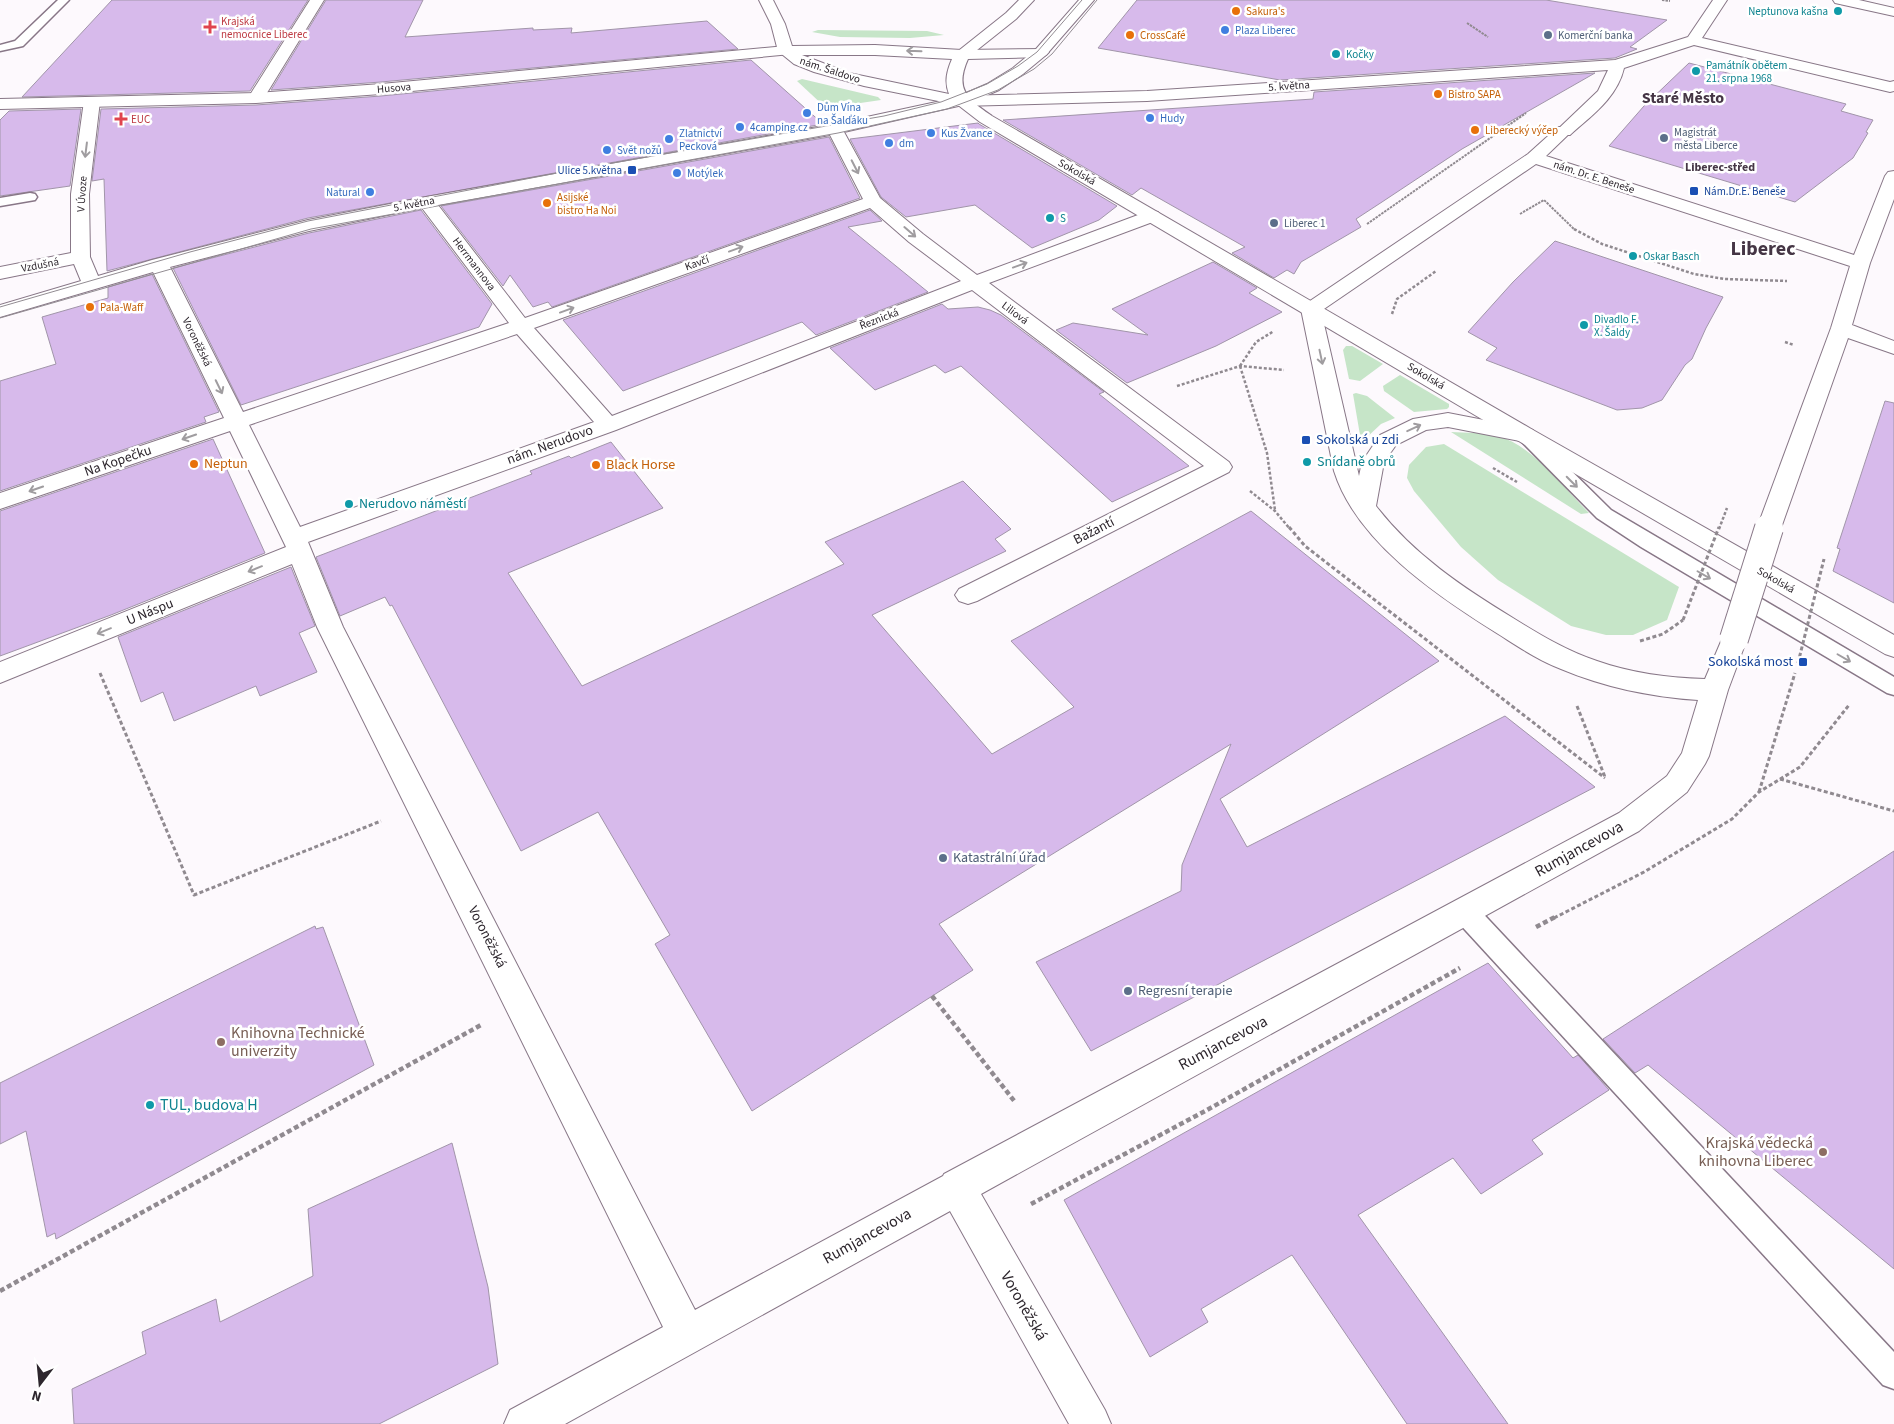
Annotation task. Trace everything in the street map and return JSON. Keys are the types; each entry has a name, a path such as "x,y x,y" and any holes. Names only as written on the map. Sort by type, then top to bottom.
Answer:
{"street":[{"path":"256,98 317,0"},
{"path":"766,0 779,25 786,51"},
{"path":"962,101 953,88 954,71 962,55 1011,16 1027,0"},
{"path":"836,131 962,101 993,86 1018,71 1041,52 1088,0"},
{"path":"1692,40 1720,0"},
{"path":"1840,0 1894,12"},
{"path":"1714,690 1675,689 1634,683 1570,662 1536,645 1475,608 1419,566 1390,541 1364,507 1349,480 1311,309 1534,158 1604,95 1615,79 1617,65 1692,40 1893,88"},
{"name":"nám. Šaldovo","path":"786,51 875,50 962,55 1041,52"},
{"name":"Husova","path":"0,104 256,98 381,89 786,51"},
{"name":"nám. Šaldovo","path":"786,51 793,58 848,77 902,90 962,101"},
{"path":"936,71 954,71 1041,52"},
{"path":"804,62 837,68 881,69"},
{"name":"5. května","path":"962,101 1147,96 1617,65"},
{"name":"V Úvoze","path":"92,101 80,194 81,257 92,285"},
{"name":"Sokolská","path":"962,101 986,119 1525,435 1894,647"},
{"name":"5. května","path":"0,311 160,264 308,226 426,202 836,131"},
{"name":"Liliová","path":"836,131 873,200 916,238 1221,467"},
{"name":"nám. Dr. E. Beneše","path":"1534,158 1860,263"},
{"path":"1894,176 1860,263 1841,328 1894,348"},
{"name":"Kavčí","path":"521,326 873,200"},
{"name":"Herrmannova","path":"426,202 521,326"},
{"name":"Řeznická","path":"608,425 975,282 1152,216"},
{"name":"Vzdušná","path":"0,273 81,257"},
{"name":"Voroněžská","path":"160,264 236,421"},
{"path":"297,544 236,421 521,326"},
{"name":"nám. Nerudovo","path":"297,544 608,425 521,326"},
{"name":"Rumjancevova","path":"524,1424 1629,822 1677,784 1695,756 1714,690 1734,639 1769,528 1841,328"},
{"path":"1364,507 1373,462 1388,440 1421,424 1448,420 1525,435"},
{"name":"Na Kopečku","path":"0,501 236,421"},
{"name":"Bažantí","path":"968,595 1221,467"},
{"name":"Voroněžská","path":"297,544 330,627 687,1334"},
{"name":"U Náspu","path":"0,673 86,638 297,544"},
{"name":"Voroněžská","path":"957,1187 1091,1424"}],"lane":[{"path":"0,48 19,44 64,0"},
{"path":"0,202 30,197"},
{"path":"1525,435 1604,514 1648,542 1894,687"},
{"path":"1465,912 1894,1374"}],"path":[{"path":"1662,0 1670,1"},
{"path":"1361,228 1557,91 1537,70"},
{"path":"1514,218 1544,200 1575,230 1602,244 1694,274 1717,278 1787,281"},
{"path":"1391,315 1397,299 1436,271"},
{"path":"1240,366 1256,342 1281,327"},
{"path":"1240,366 1267,453 1275,511"},
{"path":"1138,405 1183,383 1240,366 1285,370"},
{"path":"1221,467 1275,511 1306,546 1605,778 1585,723 1573,698"},
{"path":"1635,641 1653,639 1668,632 1683,620 1727,508"},
{"path":"1759,792 1798,663 1824,559"},
{"path":"86,638 194,895 421,806"},
{"path":"1031,1204 1207,1110 1498,946 1644,872 1732,819 1759,792 1800,766 1853,700"},
{"path":"1780,779 1894,811"},
{"path":"932,996 1045,1139"},
{"path":"0,1291 520,1002"}],"green space":[{"path":"818,30 927,31 944,35 910,38 840,37 812,32"},
{"path":"802,79 878,97 881,100 826,108 797,81"},
{"path":"1346,346 1352,346 1383,364 1360,381 1349,379 1343,350"},
{"path":"1400,375 1449,404 1449,407 1447,409 1414,412 1384,391 1383,386"},
{"path":"1353,394 1367,396 1395,418 1381,424 1365,439 1360,435"},
{"path":"1451,432 1486,434 1511,441 1547,468 1589,513 1581,514"},
{"path":"1444,444 1679,587 1667,620 1633,635 1606,635 1571,626 1498,580 1461,547 1414,491 1407,478 1409,465 1426,447"}],"building":[{"path":"112,0 308,0 250,91 22,97"},
{"path":"326,0 423,0 405,37 533,28 533,30 572,28 571,33 707,21 738,49 381,82 271,90"},
{"path":"1137,0 1546,0 1667,20 1630,47 1637,49 1615,58 1280,80 1098,48"},
{"path":"751,60 823,124 308,218 107,271 104,179 92,181 101,109 256,105 381,96"},
{"name":"Magistrát města Liberce","path":"1689,63 1846,104 1841,111 1873,120 1866,132 1868,133 1853,158 1795,202 1609,146 1644,106"},
{"path":"1595,73 1462,149 1356,219 1361,227 1301,262 1294,274 1287,270 1274,278 1232,253 1245,247 1141,188 1132,195 1003,120 1313,99 1314,92"},
{"path":"81,109 70,186 0,196 0,120 9,111"},
{"path":"978,123 1117,206 1099,220 1032,248 975,205 906,217 881,197 850,139"},
{"path":"829,137 860,198 552,307 548,302 533,307 510,275 503,286 441,206"},
{"path":"421,210 492,304 479,327 241,405 173,268 309,233"},
{"path":"870,210 882,221 848,227 928,292 816,335 802,322 623,391 563,320"},
{"name":"Divadlo F. X. Šaldy","path":"1555,241 1723,297 1692,359 1685,365 1662,400 1642,408 1617,410 1486,360 1497,348 1468,332 1513,282"},
{"path":"1213,262 1257,288 1249,293 1282,312 1216,346 1127,383 1056,330 1073,323 1148,335 1112,309"},
{"path":"152,274 219,412 204,417 206,422 0,491 0,381 56,364 42,317 108,298 108,287"},
{"path":"942,304 948,309 978,307 1001,315 1104,392 1099,394 1189,466 1112,502 961,366 945,373 935,365 875,390 830,348"},
{"path":"1885,401 1894,403 1894,603 1833,571 1840,549 1837,548"},
{"path":"213,439 265,553 111,615 0,656 0,511"},
{"path":"611,442 663,508 508,573 582,686 844,564 825,542 963,481 1011,529 995,539 1006,551 872,615 992,754 1074,707 1011,641 1251,511 1439,661 1220,799 1247,847 1505,716 1595,787 1091,1051 1036,962 1181,891 1182,865 1231,744 939,924 973,970 752,1111 655,944 670,935 598,812 521,851 392,605 390,606 385,597 340,616 316,557 532,474 530,471 569,456 571,458"},
{"path":"291,567 315,626 299,633 317,672 260,696 256,686 174,721 163,692 141,702 118,637"},
{"name":"Krajská vědecká knihovna Liberec","path":"1894,851 1894,1269 1648,1065 1635,1073 1603,1039"},
{"name":"TUL, budova H","path":"315,926 316,929 323,927 374,1065 56,1239 55,1233 47,1237 26,1131 0,1144 0,1083"},
{"path":"1488,963 1573,1058 1578,1055 1609,1090 1532,1140 1543,1154 1481,1194 1453,1158 1358,1215 1508,1424 1407,1424 1292,1255 1201,1309 1208,1322 1150,1357 1064,1200"},
{"path":"452,1143 488,1287 498,1364 379,1424 74,1424 72,1389 146,1354 142,1332 216,1299 220,1322 313,1276 308,1209"}],"tram line":[{"path":"0,307 190,252 308,221 578,169 884,116 941,102 987,84 1018,66 1037,52 1082,0"},
{"path":"0,318 311,229 838,133 947,109 998,90 1034,69 1052,54 1097,0"}],"place":[{"name":"Sakura's","path":"1236,11"},
{"name":"Neptunova kašna","path":"1838,11"},
{"name":"Krajská nemocnice Liberec","path":"210,27"},
{"name":"Plaza Liberec","path":"1225,30"},
{"name":"CrossCafé","path":"1130,35"},
{"name":"Komerční banka","path":"1548,35"},
{"name":"Kočky","path":"1336,54"},
{"name":"Památník obětem 21. srpna 1968","path":"1696,71"},
{"name":"Bistro SAPA","path":"1438,94"},
{"name":"Dům Vína na Šalďáku","path":"807,113"},
{"name":"Hudy","path":"1150,118"},
{"name":"EUC","path":"121,119"},
{"name":"4camping.cz","path":"740,127"},
{"name":"Liberecký výčep","path":"1475,130"},
{"name":"Kus Žvance","path":"931,133"},
{"name":"Magistrát města Liberce","path":"1664,138"},
{"name":"Zlatnictví Pecková","path":"669,139"},
{"name":"dm","path":"889,143"},
{"name":"Svět nožů","path":"607,150"},
{"name":"Ulice 5.května","path":"632,170"},
{"name":"Motýlek","path":"677,173"},
{"name":"Nám.Dr.E. Beneše","path":"1694,191"},
{"name":"Natural","path":"370,192"},
{"name":"Asijské bistro Ha Noi","path":"547,203"},
{"name":"S","path":"1050,218"},
{"name":"Liberec 1","path":"1274,223"},
{"name":"Oskar Basch","path":"1633,256"},
{"name":"Pala-Waff","path":"90,307"},
{"name":"Divadlo F. X. Šaldy","path":"1584,325"},
{"name":"Sokolská u zdi","path":"1306,440"},
{"name":"Snídaně obrů","path":"1307,462"},
{"name":"Neptun","path":"194,464"},
{"name":"Black Horse","path":"596,465"},
{"name":"Nerudovo náměstí","path":"349,504"},
{"name":"Sokolská most","path":"1803,662"},
{"name":"Katastrální úřad","path":"943,858"},
{"name":"Regresní terapie","path":"1128,991"},
{"name":"Knihovna Technické univerzity","path":"221,1042"},
{"name":"TUL, budova H","path":"150,1105"},
{"name":"Krajská vědecká knihovna Liberec","path":"1823,1152"}],"district":[{"name":"Staré Město","path":"1683,98"},
{"name":"Liberec-střed","path":"1720,167"},
{"name":"Liberec","path":"1763,249"}]}
